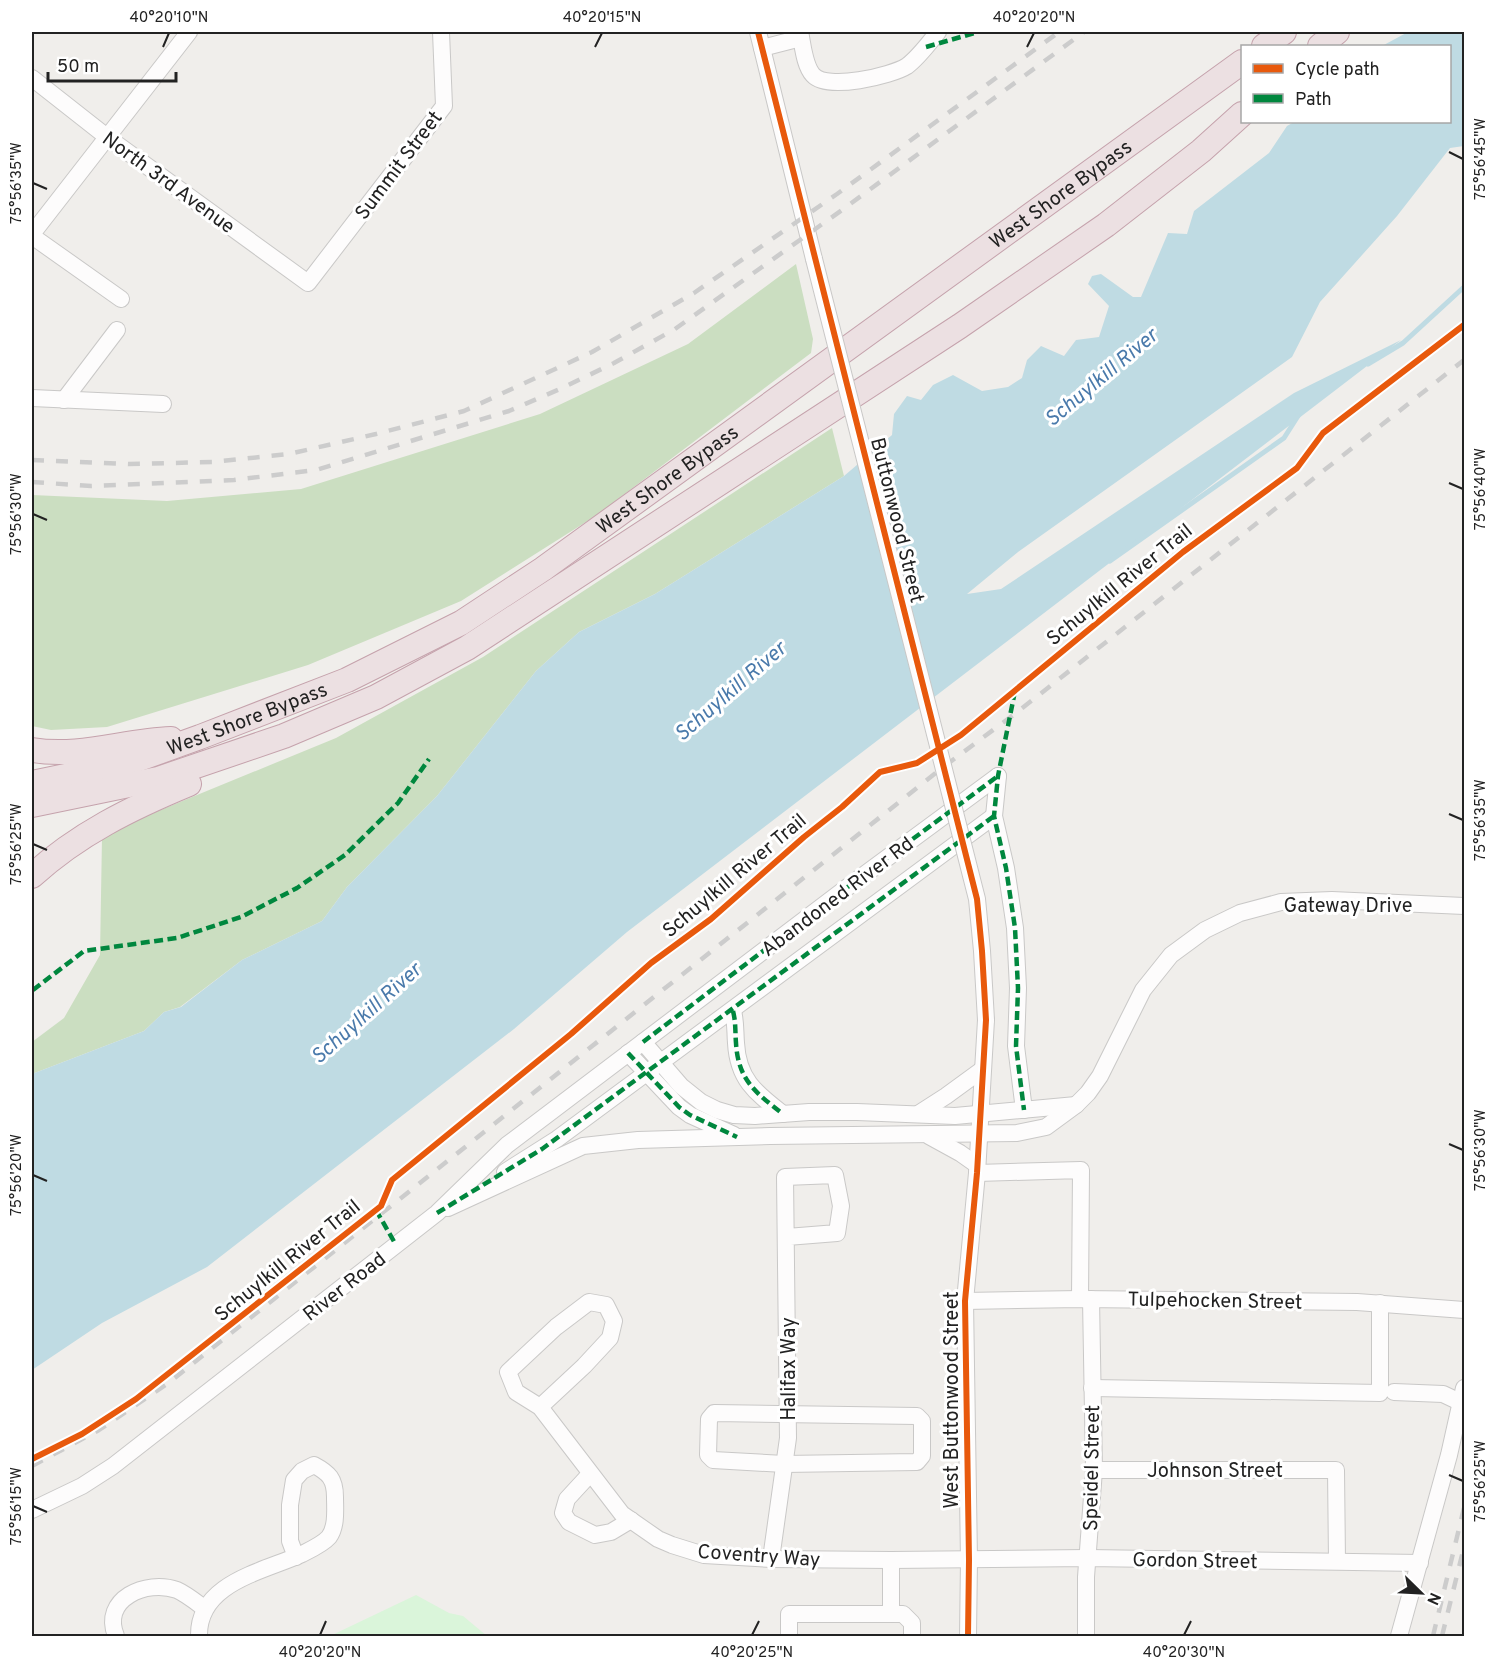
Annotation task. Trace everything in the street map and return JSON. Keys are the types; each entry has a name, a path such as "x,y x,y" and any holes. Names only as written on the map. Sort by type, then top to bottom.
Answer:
{"highway":[{"path":"1265,45 1284,32"},
{"path":"1321,45 1337,32"},
{"name":"West Shore Bypass","path":"32,783 128,763 200,737 347,680 461,623 543,569 1241,63"},
{"name":"West Shore Bypass","path":"32,805 158,779 284,736 376,697 467,648 960,326 1106,225 1200,151 1241,115"},
{"path":"32,876 53,857 110,820 145,802 243,761 284,736"},
{"path":"32,750 85,752 145,740 200,737"}],"street":[{"path":"121,299 32,235 189,32"},
{"name":"Summit Street","path":"308,283 444,106 441,32"},
{"name":"Buttonwood Street","path":"758,32 977,899 986,1020"},
{"path":"762,48 801,35 808,68 815,78 856,81 895,72 908,65 938,32"},
{"name":"North 3rd Avenue","path":"32,78 107,137 308,283"},
{"path":"64,400 117,330"},
{"path":"32,398 162,404"},
{"name":"Abandoned River Rd","path":"643,1042 844,889 998,776 994,816 1006,868 1015,928 1018,988 1016,1046 1024,1110"},
{"name":"Abandoned River Rd","path":"437,1213 542,1149 733,1011 994,816"},
{"name":"Gateway Drive","path":"437,1213 583,1146 638,1140 737,1137 1017,1133 1046,1127 1076,1105 1100,1076 1143,990 1171,955 1205,930 1240,914 1281,902 1332,900 1464,906"},
{"path":"733,1011 737,1027 736,1042 739,1064 746,1082 783,1114"},
{"name":"West Buttonwood Street","path":"968,1636 965,1301 977,1169 986,1020"},
{"path":"643,1042 681,1086 701,1102 734,1115 845,1112 955,1116 1076,1105"},
{"name":"River Road","path":"32,1510 82,1486 114,1466 437,1213 507,1145 643,1042"},
{"path":"628,1053 646,1074 690,1115 737,1137"},
{"path":"918,1114 983,1069"},
{"path":"925,1135 960,1153 977,1169"},
{"name":"Speidel Street","path":"977,1169 1081,1170 1094,1470 1086,1577 1086,1636"},
{"name":"Halifax Way","path":"771,1558 788,1438 785,1178 835,1175 841,1206 837,1233 787,1237"},
{"name":"Tulpehocken Street","path":"965,1301 1086,1299 1380,1303 1464,1310"},
{"name":"Coventry Way","path":"540,1407 610,1338 614,1321 606,1305 589,1302 556,1327 508,1372 516,1392 540,1407 622,1514 658,1539 704,1555 969,1560"},
{"path":"1092,1388 1380,1393 1380,1303"},
{"path":"1394,1392 1463,1395 1399,1636"},
{"path":"714,1413 917,1416 922,1421 922,1456 917,1462 784,1464 713,1460 708,1455 709,1419 714,1413"},
{"path":"199,1636 204,1608 214,1596 233,1583 296,1557 311,1550 329,1536 335,1518 335,1485 329,1473 314,1465 302,1471 294,1480 290,1505 290,1541 296,1557"},
{"name":"Johnson Street","path":"1094,1470 1336,1470 1336,1561"},
{"path":"590,1474 567,1499 563,1513 569,1522 595,1535 611,1532 631,1520"},
{"name":"Gordon Street","path":"969,1560 1088,1558 1420,1563"},
{"path":"891,1560 891,1614"},
{"path":"116,1636 113,1629 113,1614 124,1597 141,1588 160,1587 177,1590 204,1608"},
{"path":"789,1636 789,1614 903,1614 912,1623 912,1636"}],"green space":[{"path":"796,264 813,339 811,353 597,515 461,601 308,665 107,727 51,730 32,726 32,495 167,501 301,489 540,414 688,344"},
{"path":"832,428 844,476 655,594 579,632 536,671 437,796 347,887 322,921 242,960 180,1007 164,1012 144,1031 32,1074 32,1042 64,1018 100,955 102,837 141,818 336,738 483,657"},
{"path":"416,1595 449,1613 463,1616 487,1636 330,1636"}],"water":[{"name":"Schuylkill River","path":"1408,32 1464,32 1464,146 1450,148 1397,216 1320,302 1292,357 1018,552 967,594 1001,589 1294,393 1401,340 627,932 514,1029 207,1267 102,1323 32,1370 32,1074 144,1031 164,1012 181,1007 242,960 322,921 347,887 437,796 536,671 579,632 655,594 844,476 892,435 894,414 907,396 921,400 933,385 953,375 982,391 1008,387 1022,378 1027,360 1041,346 1064,356 1076,340 1099,337 1109,306 1088,284 1092,276 1101,274 1133,297 1141,297 1168,233 1187,234 1194,211 1269,153 1287,126 1292,123 1451,123 1451,45 1384,45"}],"waterway":[{"path":"1368,364 1403,343 1464,287"},
{"path":"1110,561 1284,438 1298,416"}],"railway":[{"path":"32,460 129,464 213,462 289,454 464,411 592,352 694,293 837,194 1059,32"},
{"path":"32,482 91,486 234,480 316,470 509,411 614,363 675,329 842,210 1084,32"},
{"path":"32,1466 99,1430 167,1384 942,768 1016,713 1464,360"},
{"path":"1433,1636 1464,1508"},
{"path":"1442,1636 1464,1547"}],"marked path":[{"path":"926,47 978,32"},
{"path":"1015,691 998,776 994,816 1006,868 1015,928 1018,988 1016,1046 1024,1110"},
{"path":"33,990 84,951 177,938 241,917 297,888 345,855 398,803 429,759"},
{"path":"643,1042 998,776"},
{"path":"437,1213 542,1149 994,816"},
{"path":"733,1011 740,1067 750,1085 783,1114"},
{"path":"628,1053 679,1107 690,1115 737,1137"},
{"path":"376,1210 396,1245"}],"cycle path":[{"path":"758,32 977,899 986,1020 977,1173 965,1301 968,1636"},
{"name":"Schuylkill River Trail","path":"32,1459 82,1434 136,1399 381,1206 392,1180 571,1034 651,963 711,919 880,772 917,763 961,735 1183,552 1297,468 1323,433 1464,325"}]}
